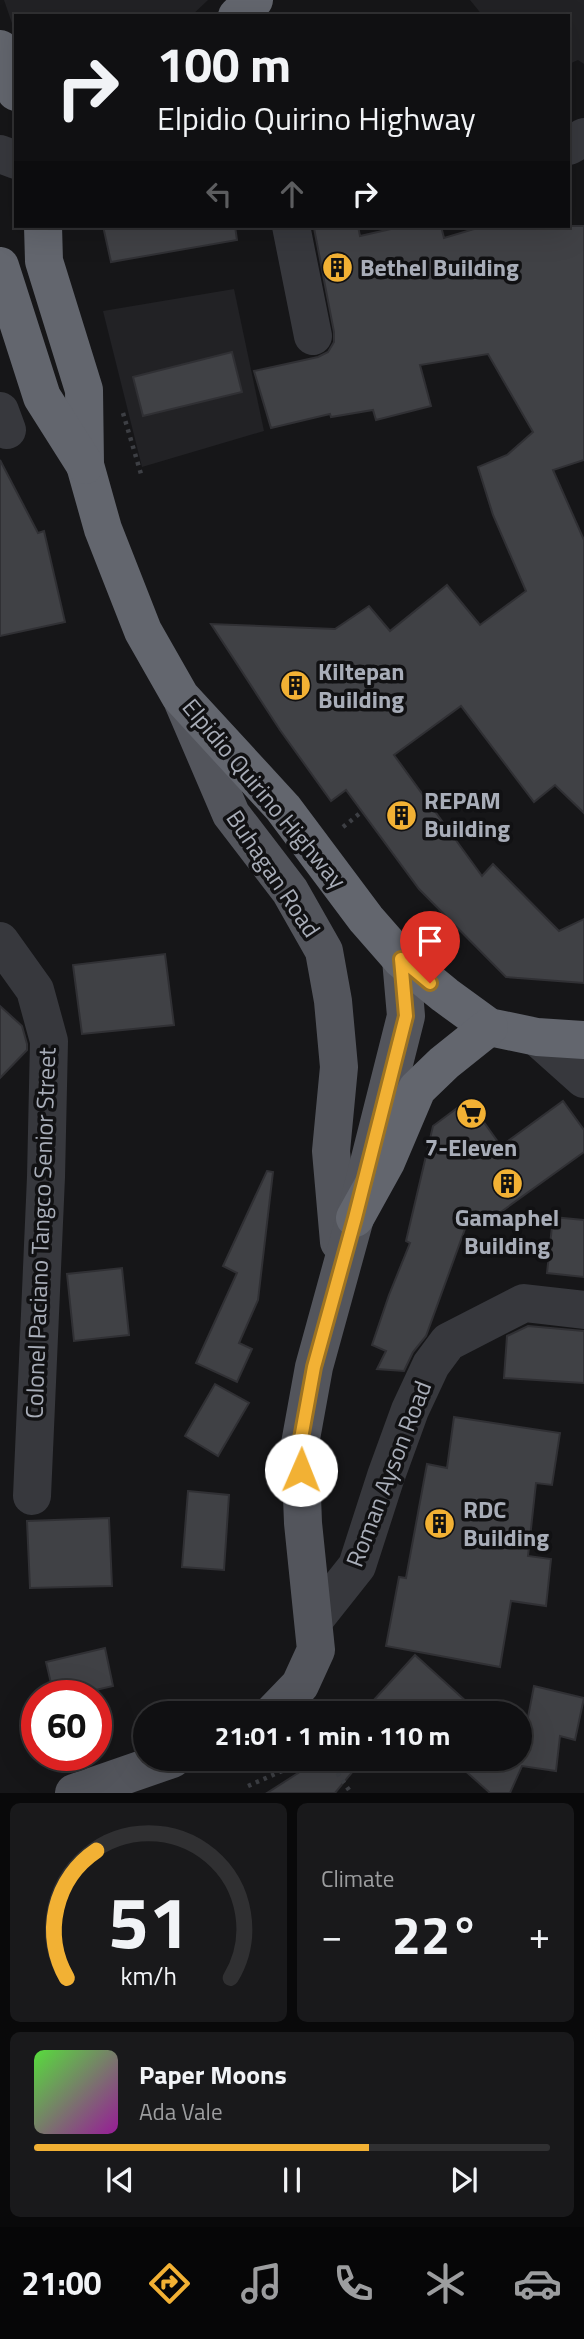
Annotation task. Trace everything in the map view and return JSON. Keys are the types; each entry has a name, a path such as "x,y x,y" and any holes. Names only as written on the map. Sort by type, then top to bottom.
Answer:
{"highway":[{"path":"239,14 254,0"},
{"path":"0,49 14,87"},
{"name":"Elpidio Quirino Highway","path":"43,228 44,261 84,390 85,465 103,529 143,631 180,696 283,808 366,919 401,959 489,1027 537,1037 584,1040"},
{"name":"Elpidio Quirino Highway","path":"0,266 42,397 85,465"},
{"path":"355,1218 386,1162 417,1089 489,1027"}],"main road":[{"name":"Buhagan Road","path":"180,696 231,814 290,891 324,951 340,1067 331,1151 342,1268"},
{"name":"Buhagan Road","path":"285,1701 300,1685 316,1650 303,1523 300,1444 314,1367 406,1016 401,959"},
{"path":"74,1793 137,1771"}],"street":[{"path":"291,228 313,336"},
{"name":"Colonel Paciano Tangco Senior Street","path":"0,942 35,990 49,1041 32,1496"},
{"path":"537,1037 584,1079"},
{"name":"Roman Ayson Road","path":"314,1619 358,1566 410,1409 431,1365 448,1342 524,1303 584,1310"}],"path":[{"path":"343,827 359,814"},
{"path":"248,1786 282,1771"},
{"path":"336,1771 351,1793"}],"shaded area":[{"path":"4,0 208,0 193,14 14,14 14,29"},
{"path":"470,0 584,0 584,64 578,60 570,64 570,14 481,14"},
{"path":"234,289 264,431 142,467 103,311"}],"building":[{"path":"584,226 584,460 553,470 584,540 584,813 555,785 534,802 461,706 394,755 482,876 493,864 559,931 584,919 584,983 506,977 419,889 346,790 331,801 280,730 211,624 335,629 369,606 390,631 447,585 480,625 526,591 493,515 478,467 507,455 533,432 488,354 420,365 431,406 376,420 373,410 331,417 330,414 271,428 254,371 318,357 328,352 334,342 314,228 358,228 360,236 395,228 442,228 444,238 477,228"},
{"path":"103,228 235,228 237,240 111,262"},
{"path":"232,352 242,392 143,416 133,377"},
{"path":"0,460 38,533 44,531 65,622 0,636"},
{"path":"165,954 174,1025 82,1034 73,965"},
{"path":"0,1006 22,1026 27,1050 0,1078"},
{"path":"468,1100 501,1146 563,1101 584,1130 584,1152 487,1222 469,1218 426,1336 413,1352 404,1371 377,1369 386,1351 372,1345 410,1243 406,1241 433,1126"},
{"path":"267,1171 273,1172 258,1300 239,1343 252,1349 237,1382 196,1363 237,1273 223,1266"},
{"path":"553,1217 584,1220 584,1277 547,1273"},
{"path":"122,1268 129,1335 74,1341 67,1274"},
{"path":"528,1326 584,1331 584,1383 504,1378 507,1336"},
{"path":"215,1384 249,1403 218,1456 185,1436"},
{"path":"454,1417 560,1433 552,1485 536,1483 528,1556 551,1559 546,1606 511,1601 500,1667 386,1646 399,1577 406,1578 427,1464 447,1468"},
{"path":"188,1491 229,1495 224,1570 182,1567"},
{"path":"109,1518 112,1586 30,1588 27,1521"},
{"path":"105,1648 112,1680 50,1680 46,1662"},
{"path":"415,1655 466,1701 373,1701"},
{"path":"534,1686 584,1698 575,1740 560,1736 556,1771 532,1767 531,1701"},
{"path":"301,1771 353,1771 335,1793 267,1793"},
{"path":"465,1771 520,1771 510,1793 490,1793"}],"place":[{"name":"Bethel Building","path":"337,268"},
{"name":"Kiltepan Building","path":"295,686"},
{"name":"REPAM Building","path":"401,815"},
{"name":"7-Eleven","path":"471,1114"},
{"name":"Gamaphel Building","path":"507,1184"},
{"name":"RDC Building","path":"440,1524"}],"route":[{"path":"301,1470 300,1444 314,1367 406,1016 401,959 430,983"}]}
